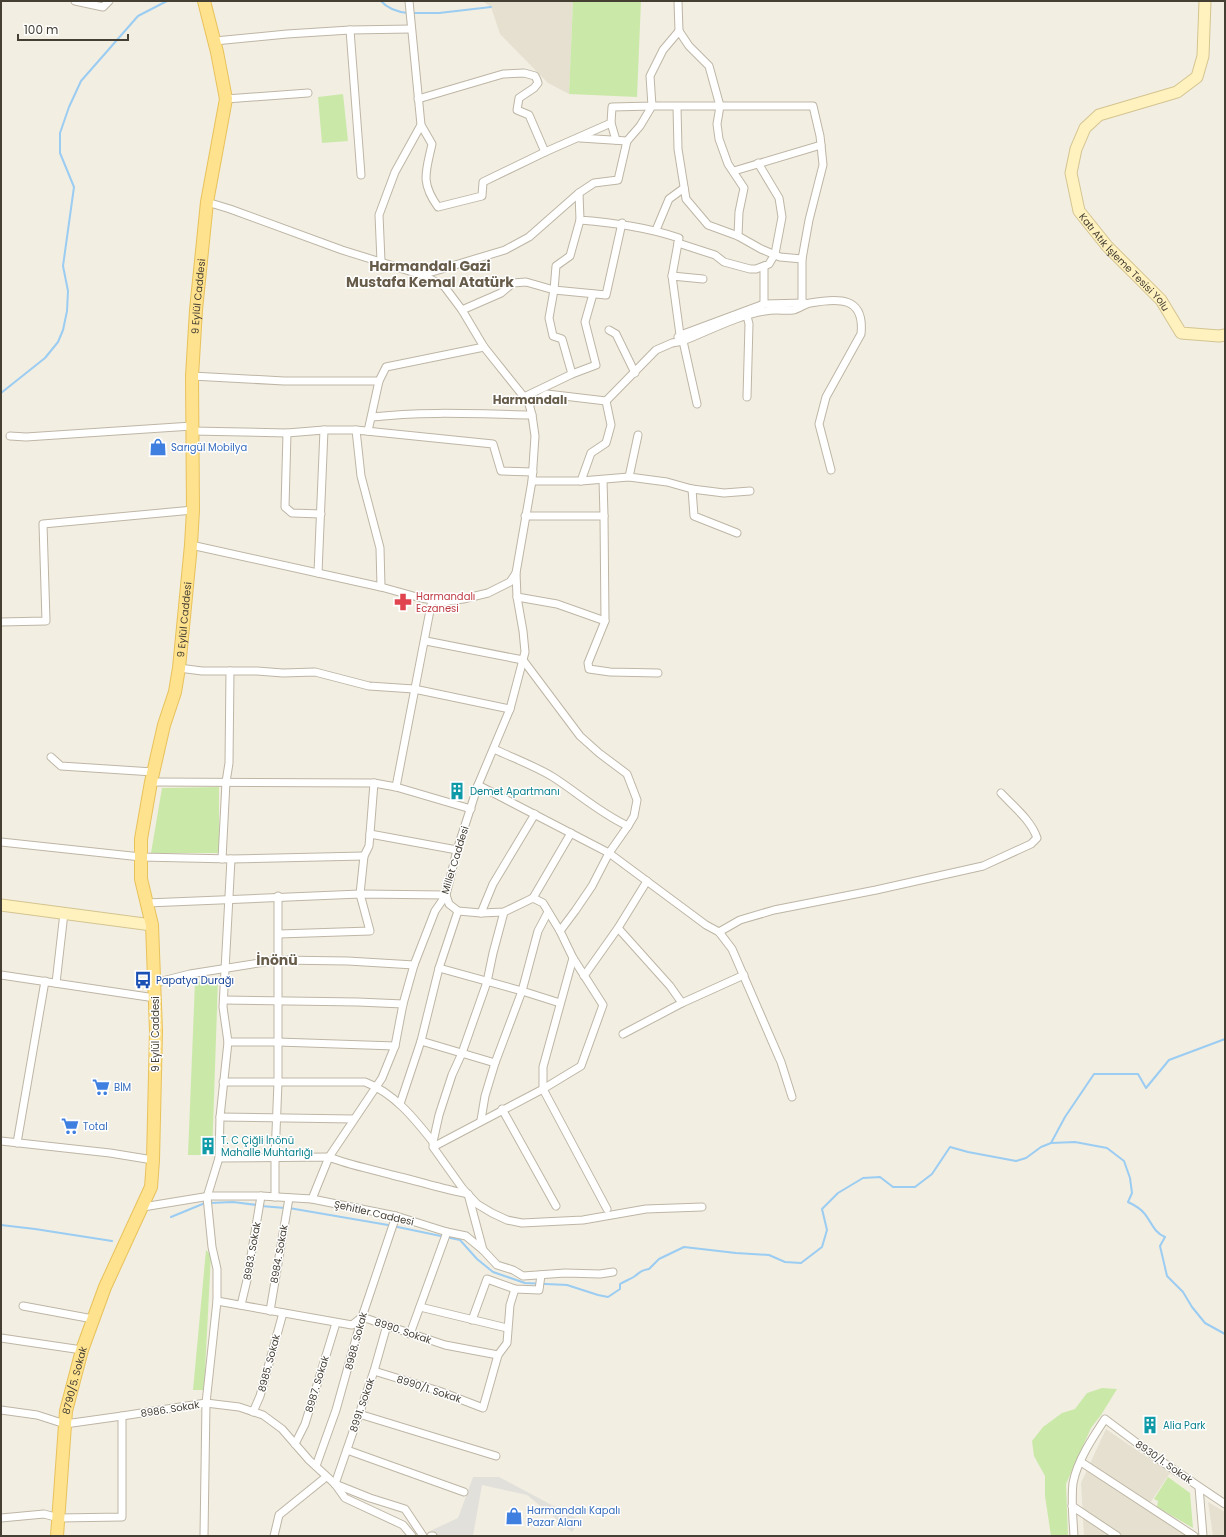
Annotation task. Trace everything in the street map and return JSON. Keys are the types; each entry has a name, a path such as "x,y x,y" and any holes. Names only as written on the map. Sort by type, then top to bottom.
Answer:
{"main road":[{"name":"9 Eylül Caddesi","path":"130,1233 151,1187 153,1160 156,1031 155,998 152,925 141,879 142,839 152,777 164,725 175,692 180,668 193,510 192,376 196,310 207,202 226,99 215,41 204,1"},
{"name":"8790/5. Sokak","path":"57,1536 66,1411 82,1350 93,1319 105,1287 130,1233"}],"street":[{"path":"75,1 103,7 109,1"},
{"path":"678,1 679,31 690,46 709,66 720,106 717,124 719,139 728,164 744,188 739,212 738,236"},
{"name":"Katı Atık İşleme Tesisi Yolu","path":"1205,1 1203,56 1197,77 1177,92 1099,115 1085,128 1076,149 1071,173 1079,211 1107,246 1161,300 1181,333 1219,336 1225,334"},
{"path":"409,2 421,125 432,144 425,175 429,195 438,207 482,196 483,182 545,152 611,123"},
{"path":"215,41 350,30 411,29"},
{"path":"350,30 361,175"},
{"path":"422,275 505,250 529,236 594,182 618,180 627,141 640,126 652,106 650,76 663,50 679,31"},
{"path":"418,99 503,74 524,73 534,76 538,83 534,88 519,98 516,110 529,115 545,152"},
{"path":"226,99 308,93"},
{"path":"616,140 611,123 612,106 813,106 820,136 823,165 809,220 802,259 805,303"},
{"path":"677,107 678,149 686,199 708,225 738,236 761,249 780,257 802,259"},
{"path":"381,261 379,215 395,172 421,125"},
{"path":"579,138 627,141"},
{"path":"734,171 821,145"},
{"path":"678,243 715,255 724,262 750,269 764,267 769,264 775,254 782,217 778,198 758,163"},
{"path":"656,230 669,199 684,188"},
{"path":"572,374 562,339 553,336 549,318 554,290 556,266 570,256 580,220 579,193"},
{"name":"Millet Caddesi","path":"207,202 342,250 422,275 444,286 462,310 484,347 529,404 535,436 532,481 516,573 516,597 523,631 525,652 510,709 478,785 457,850 446,895 435,911 414,965 403,1004 395,1046 382,1078 329,1157 312,1199"},
{"path":"580,220 622,224 656,230 679,238 672,276 681,338 697,404"},
{"path":"462,310 501,293 513,283 526,282 554,290 606,295 622,224"},
{"path":"764,267 764,304"},
{"path":"672,276 703,279"},
{"path":"524,397 572,374 596,365 585,322 593,294"},
{"path":"606,401 656,350 681,338 764,304 841,301 850,302 858,310 862,323 861,334 826,397 819,424 831,470"},
{"path":"681,338 765,311 795,310 805,303"},
{"path":"747,316 749,324 747,397"},
{"path":"609,330 616,334 635,373"},
{"path":"368,431 379,381 386,367 484,347"},
{"path":"192,376 284,380 379,381"},
{"path":"529,404 547,394 606,401"},
{"path":"581,481 591,453 606,443 611,425 606,401"},
{"path":"372,417 424,413 532,414"},
{"path":"10,436 26,437 192,429 287,433 324,430 356,430 493,444 501,472 533,472"},
{"path":"318,573 324,430"},
{"path":"356,430 361,476 380,548 381,587"},
{"path":"287,433 285,507 292,513 321,514"},
{"path":"629,477 638,436"},
{"path":"532,481 581,481 629,477 667,482 692,489 724,493 750,491"},
{"path":"603,480 605,621 588,663 589,669 610,672 658,674"},
{"path":"692,489 694,516 736,533"},
{"path":"1,622 46,621 43,524 193,510"},
{"path":"525,516 604,516"},
{"path":"191,546 381,587 442,602 488,593 510,582 516,573"},
{"path":"516,597 557,604 605,621"},
{"path":"396,787 414,689 426,641 432,600"},
{"path":"426,641 523,660 580,736 604,757 627,774 637,800 634,816 610,853 588,892 560,931"},
{"path":"180,668 202,672 315,672 369,686 414,689 510,709"},
{"path":"222,859 229,755 230,671"},
{"path":"494,749 551,776 613,819 628,826"},
{"path":"51,757 61,766 152,777 226,782 374,783 396,787 471,809"},
{"path":"279,934 370,931 360,894 364,856 369,846 374,783"},
{"path":"478,785 610,853 706,925 719,932 732,948 781,1062 792,1097"},
{"path":"719,932 740,920 774,910 876,890 984,866 1031,844 1037,838 1036,833 1001,792"},
{"path":"481,913 493,884 535,814"},
{"path":"147,903 229,900 278,896 360,894 446,895 449,904 458,912 504,912 533,898 571,833"},
{"path":"370,834 457,850"},
{"path":"1,842 142,857 231,859 364,856"},
{"path":"204,1536 206,1403 217,1300 217,1268 212,1247 207,1197 219,1158 220,1117 228,1042 224,1000 231,859"},
{"path":"584,976 618,928 647,881"},
{"path":"275,1197 278,1082 278,896"},
{"path":"433,1144 543,1089 581,1066 603,1005 573,958 560,931 543,903 533,898"},
{"path":"1,905 152,925"},
{"path":"400,1104 421,1041 439,968 458,912"},
{"path":"433,1144 452,1075 462,1053 486,982 492,953 504,912"},
{"path":"481,1120 485,1096 495,1063 522,991 538,932 548,912"},
{"path":"56,983 64,913"},
{"path":"618,928 670,986 682,1003"},
{"path":"573,958 543,1067 543,1089 607,1208"},
{"path":"154,983 225,968 278,960 348,961 414,965"},
{"path":"439,968 522,991 560,1004"},
{"path":"1,975 155,998"},
{"path":"623,1034 682,1003 744,976"},
{"path":"17,1143 45,981"},
{"path":"224,1000 403,1004"},
{"path":"421,1041 495,1063"},
{"path":"228,1042 395,1046"},
{"path":"223,1082 352,1081 365,1082 376,1086 400,1104 410,1114 468,1194 477,1204 507,1220 522,1223 583,1220 646,1210 702,1207"},
{"path":"502,1109 556,1206"},
{"path":"220,1117 354,1119"},
{"path":"1,1141 110,1153 153,1160"},
{"path":"219,1158 329,1157 437,1188 468,1194"},
{"path":"468,1194 483,1250"},
{"name":"Şehitler Caddesi","path":"143,1207 207,1197 275,1197 289,1201 312,1199 396,1216 447,1232 466,1236 483,1250 497,1265 513,1270 523,1276 541,1277 578,1273 600,1274 614,1272"},
{"name":"8983. Sokak","path":"241,1305 261,1198"},
{"name":"8984. Sokak","path":"270,1311 289,1201"},
{"name":"8988. Sokak","path":"316,1466 336,1410 362,1317 396,1216"},
{"path":"410,1334 447,1232"},
{"path":"472,1320 487,1279 515,1289 539,1289 541,1277"},
{"path":"498,1356 507,1343 510,1305 515,1289"},
{"name":"8990. Sokak","path":"217,1300 352,1325 362,1317 445,1345 498,1356"},
{"path":"23,1306 93,1319"},
{"path":"420,1307 507,1328"},
{"name":"8985. Sokak","path":"253,1412 260,1396 283,1313"},
{"name":"8987. Sokak","path":"295,1444 305,1424 336,1322"},
{"name":"8991. Sokak","path":"335,1484 374,1371 387,1325"},
{"path":"1,1338 82,1350"},
{"name":"8990/1. Sokak","path":"374,1371 439,1391 483,1408 498,1356"},
{"name":"8986. Sokak","path":"1,1410 37,1415 65,1424 206,1403 239,1407 263,1415 282,1429 326,1477 335,1484 370,1498 405,1509 423,1536"},
{"path":"359,1414 496,1456"},
{"path":"1,1518 44,1514 59,1518 122,1517 122,1416"},
{"name":"8930/1. Sokak","path":"1081,1462 1089,1445 1105,1419 1225,1504"},
{"path":"346,1450 464,1492"},
{"path":"1074,1536 1072,1506 1073,1482 1081,1462 1194,1536"},
{"path":"274,1536 279,1515 326,1477"},
{"name":"8986. Sokak","path":"335,1484 345,1498 403,1525 412,1536"},
{"path":"1199,1487 1203,1536"},
{"path":"1072,1506 1117,1536"}],"shaded area":[{"path":"482,1 573,1 569,94 548,83 500,34 491,7"},
{"path":"1106,1429 1170,1473 1150,1503 1198,1534 1198,1536 1084,1536 1081,1483"},
{"path":"473,1477 499,1477 580,1520 572,1532 527,1495 482,1485 473,1536 433,1536 430,1531 458,1518"},
{"path":"1208,1502 1225,1512 1225,1536 1213,1536"}],"green space":[{"path":"573,1 641,1 637,97 569,94"},
{"path":"343,94 348,141 322,143 318,97"},
{"path":"219,787 219,853 151,853 162,788"},
{"path":"218,980 212,1155 188,1155 195,982"},
{"path":"206,1250 211,1255 204,1390 193,1390"},
{"path":"1102,1388 1117,1389 1091,1428 1066,1484 1068,1536 1051,1536 1045,1496 1045,1476 1034,1456 1032,1441 1043,1427 1062,1413 1075,1409 1087,1393"},
{"path":"1168,1477 1190,1493 1193,1528 1157,1507 1158,1501 1154,1499"}],"waterway":[{"path":"1,393 45,358 58,342 63,330 67,311 68,291 63,266 74,187 60,153 60,133 69,107 81,81 138,16 167,1"},
{"path":"381,1 393,10 408,13"},
{"path":"413,13 439,13 491,7"},
{"path":"1051,1143 1065,1117 1094,1074 1138,1074 1146,1088 1169,1060 1225,1039"},
{"path":"289,1208 388,1225 460,1240 477,1259 493,1272 525,1283 567,1285 608,1297 620,1289 620,1284 641,1271 649,1269 659,1259 684,1247 769,1255 785,1262 801,1263 822,1247 827,1230 822,1209 838,1193 863,1178 880,1177 893,1187 915,1187 932,1174 950,1147 1016,1161 1026,1158 1041,1147 1051,1143 1075,1142 1107,1148 1124,1161 1130,1178 1132,1193 1128,1202 1142,1211 1155,1230 1165,1237 1160,1246 1167,1276 1183,1292 1192,1307 1205,1323 1225,1334"},
{"path":"210,1203 233,1202 257,1205"},
{"path":"171,1217 205,1203"},
{"path":"261,1206 285,1208"},
{"path":"1,1225 112,1241"}],"place":[{"name":"Sarıgül Mobilya","path":"158,447"},
{"name":"Harmandalı Eczanesi","path":"403,602"},
{"name":"Demet Apartmanı","path":"457,791"},
{"name":"Papatya Durağı","path":"143,980"},
{"name":"BİM","path":"101,1087"},
{"name":"Total","path":"70,1126"},
{"name":"T. C Çiğli İnönü Mahalle Muhtarlığı","path":"208,1146"},
{"name":"Alia Park","path":"1150,1425"},
{"name":"Harmandalı Kapalı Pazar Alanı","path":"514,1516"}],"district":[{"name":"Harmandalı Gazi Mustafa Kemal Atatürk","path":"430,274"},
{"name":"Harmandalı","path":"530,399"},
{"name":"İnönü","path":"277,960"}]}
